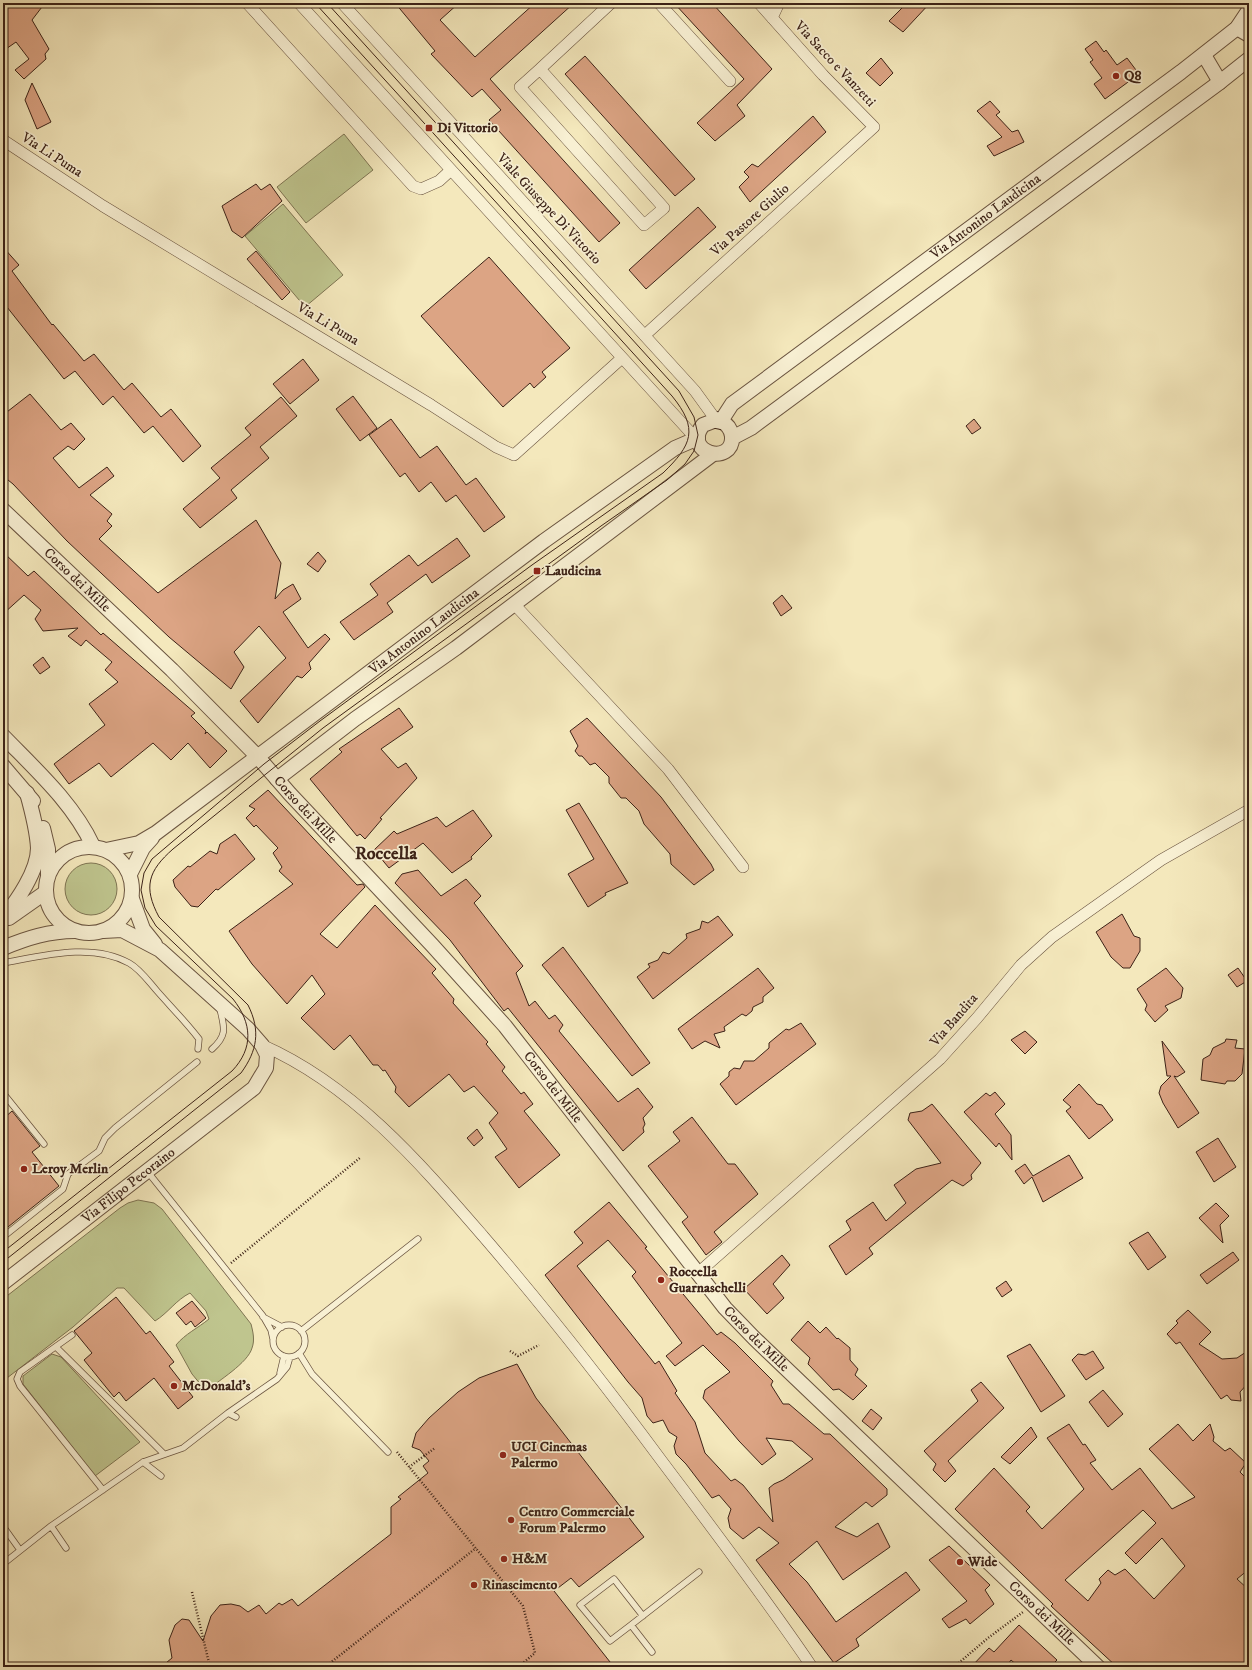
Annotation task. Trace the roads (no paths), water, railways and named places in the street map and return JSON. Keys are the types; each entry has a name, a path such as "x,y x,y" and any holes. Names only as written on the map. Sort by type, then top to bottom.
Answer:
{"street":[{"path":"247,3 413,186 421,188 439,181 451,170"},
{"path":"299,3 690,432 698,436"},
{"name":"Viale Giuseppe Di Vittorio","path":"342,3 645,335 718,421"},
{"path":"540,69 664,208 644,225 520,87 611,3"},
{"path":"659,3 730,81"},
{"name":"Via Sacco e Vanzetti","path":"759,3 823,75 874,127"},
{"path":"772,18 779,3"},
{"name":"Via Antonino Laudicina","path":"718,421 732,404 1204,55 1243,32 1249,10"},
{"path":"1204,55 1220,82"},
{"path":"732,438 750,428 848,357 1249,59"},
{"name":"Via Pastore Giulio","path":"645,335 874,127"},
{"name":"Via Li Puma","path":"3,140 103,206 431,405 496,447 514,455 622,358"},
{"path":"277,779 355,718 456,648 713,454 726,451 730,446 732,438 730,429 718,421 703,425 698,436 702,449 713,454"},
{"name":"Via Antonino Laudicina","path":"156,833 544,541 675,448 698,436"},
{"name":"Corso dei Mille","path":"3,510 172,670 257,756 505,1026 725,1308 754,1338 1098,1667"},
{"path":"514,604 668,769 743,867"},
{"path":"3,736 70,808 100,848 116,856 124,864 130,874 133,887 132,898 128,909 122,919 103,931"},
{"path":"3,766 34,802 48,848 48,875 46,892 50,908 60,922 75,931"},
{"path":"3,919 17,901 30,879 38,849 36,826 27,794"},
{"name":"Via Bandita","path":"698,1273 940,1059 977,1018 1021,965 1052,937 1161,860 1249,810"},
{"path":"48,875 55,863 66,853 79,848 100,848 140,843 156,833"},
{"path":"130,874 143,848 156,833"},
{"path":"3,919 15,914 46,892"},
{"path":"132,898 143,929 160,950 218,1002 262,1045 311,1070 353,1102 402,1147 456,1205 538,1300 606,1386 812,1667"},
{"path":"3,948 33,936 55,931 89,933 122,930 160,950"},
{"name":"Via Filipo Pecoraino","path":"3,1283 254,1088 266,1068 267,1055 262,1045"}],"lane":[{"path":"3,963 60,953 83,952 112,956 129,963 143,976 199,1039 198,1049"},
{"path":"212,1049 219,1043 224,1035 224,1025 218,1002"},
{"path":"3,1236 64,1190 68,1174 99,1151 104,1138 197,1062"},
{"path":"3,1093 44,1144"},
{"path":"147,1171 263,1316 271,1330 276,1350 287,1357"},
{"path":"301,1331 418,1239"},
{"path":"263,1316 282,1327 293,1326 304,1335 304,1345 299,1353 287,1357"},
{"path":"273,1339 278,1330 282,1327"},
{"path":"72,1335 20,1372 17,1379 20,1386 103,1490"},
{"path":"56,1347 164,1454"},
{"path":"299,1353 312,1374 388,1452"},
{"path":"3,1564 50,1526 143,1462 183,1448 228,1412 277,1379 287,1367 287,1357"},
{"path":"228,1412 236,1417"},
{"path":"143,1462 162,1476"},
{"path":"50,1526 66,1548"},
{"path":"5,1530 20,1550"},
{"path":"643,1616 614,1579 580,1605 610,1642 699,1572"},
{"path":"631,1625 652,1652"}],"tram line":[{"path":"3,1252 232,1071 244,1053 247,1044 247,1026 244,1017 233,999 156,926 145,908 141,890 144,873 152,859 264,764 320,721 532,565 663,473 673,463 686,445 689,427 681,408 672,396 315,3"},
{"path":"3,1262 241,1073 251,1057 254,1049 256,1032 255,1024 248,1005 159,917 151,897 150,888 153,872 158,865 173,849 323,728 601,526 667,480 685,464 694,451 698,435 694,417 679,391 327,3"}],"place":[{"name":"Q8","path":"1116,76"},
{"name":"Di Vittorio","path":"429,128"},
{"name":"Laudicina","path":"537,571"},
{"name":"Leroy Merlin","path":"24,1169"},
{"name":"Roccella Guarnaschelli","path":"661,1280"},
{"name":"McDonald's","path":"174,1386"},
{"name":"UCI Cinemas Palermo","path":"503,1455"},
{"name":"Centro Commerciale Forum Palermo","path":"511,1520"},
{"name":"H&M","path":"504,1559"},
{"name":"Wide","path":"960,1562"},
{"name":"Rinascimento","path":"474,1585"}],"district":[{"name":"Roccella","path":"386,854"}]}
